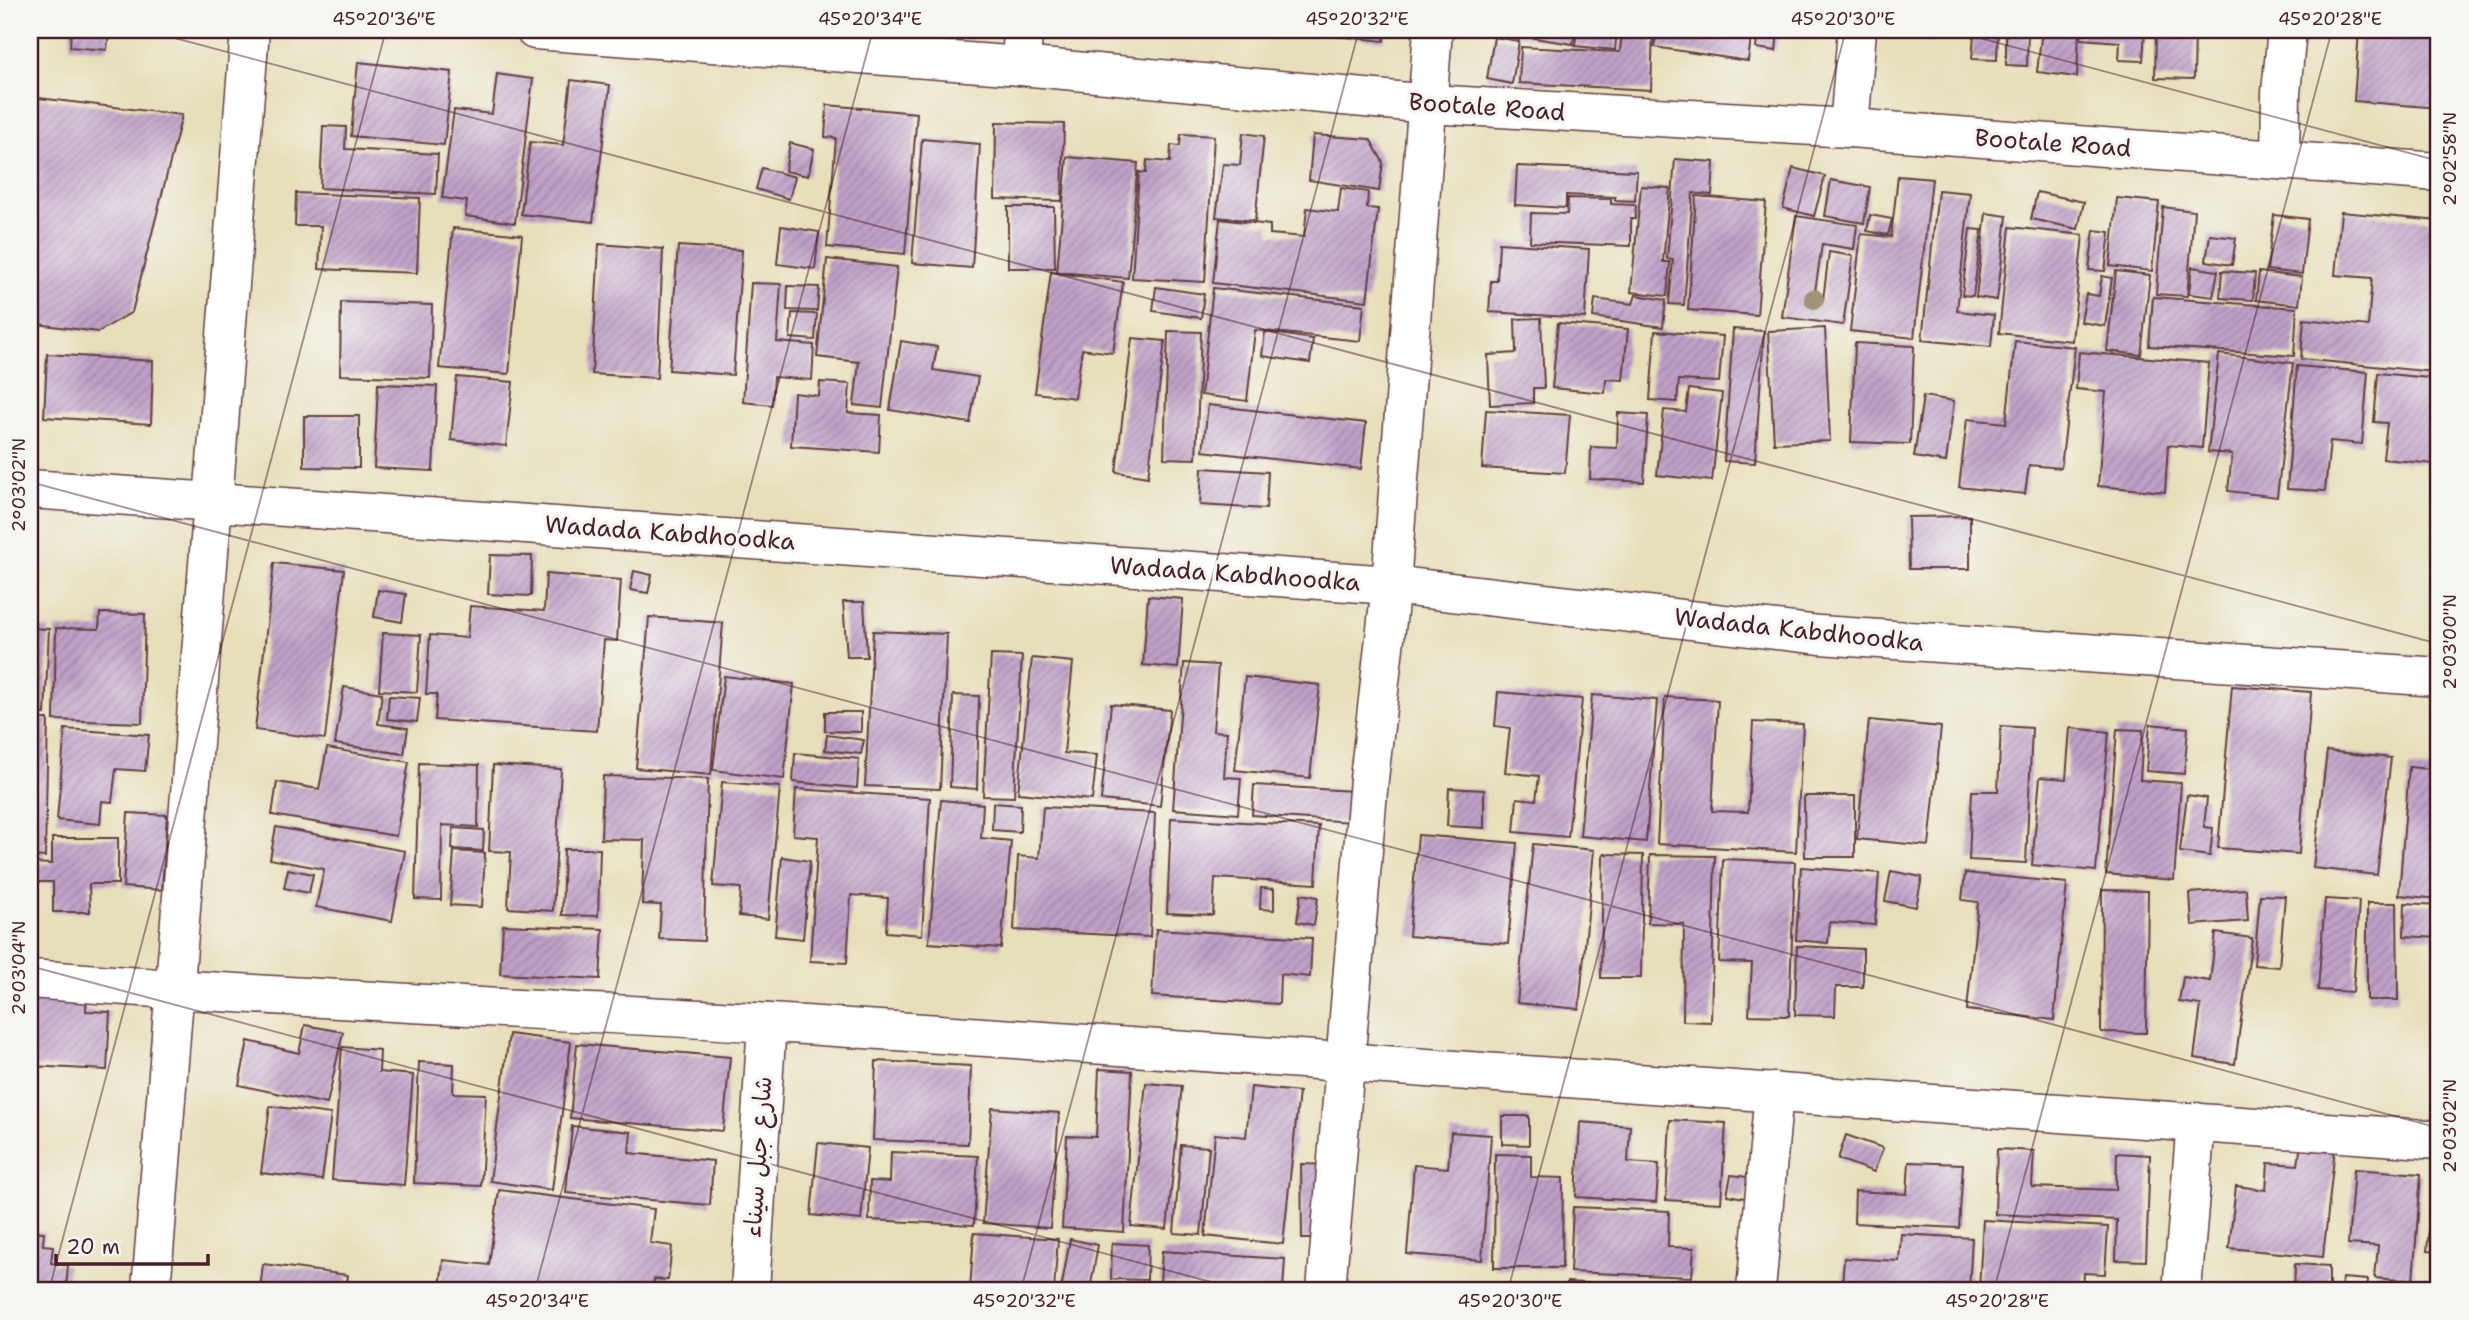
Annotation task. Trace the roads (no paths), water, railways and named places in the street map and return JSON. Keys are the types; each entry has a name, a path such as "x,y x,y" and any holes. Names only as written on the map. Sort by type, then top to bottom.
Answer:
{"street":[{"path":"151,1290 250,30"},
{"name":"Bootale Road","path":"535,30 1022,48 1429,104 1849,128 2439,172"},
{"path":"1326,1290 1369,779 1391,584 1433,30"},
{"path":"1849,128 1857,30"},
{"path":"2280,160 2281,93 2287,30"},
{"name":"Wadada Kabdhoodka","path":"30,489 1391,584 1820,635 2439,677"},
{"path":"30,979 1347,1061 2439,1140"},
{"name":"شارع جبل سيناء","path":"750,1290 767,1023"},
{"path":"1756,1290 1773,1092"},
{"path":"2182,1290 2196,1122"}]}
